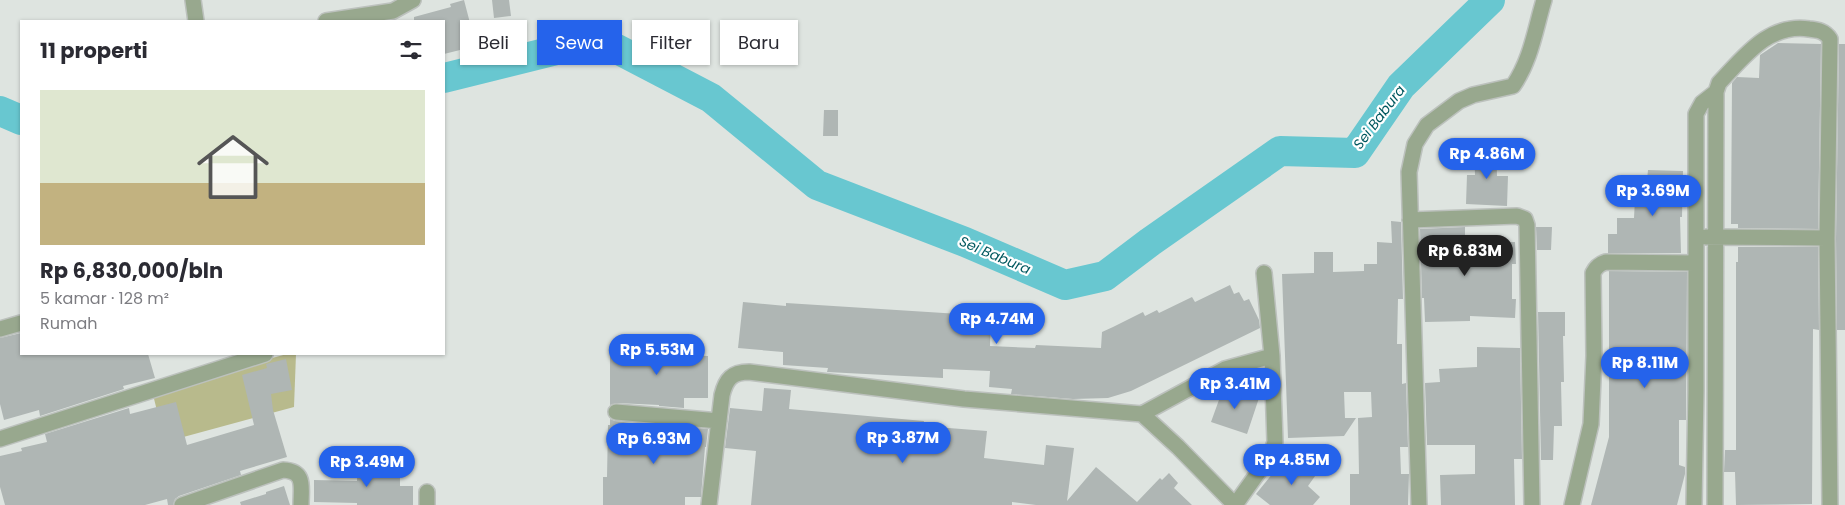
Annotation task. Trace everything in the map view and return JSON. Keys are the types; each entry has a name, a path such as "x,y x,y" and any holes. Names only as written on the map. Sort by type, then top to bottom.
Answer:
{"street":[{"path":"193,0 196,20"},
{"path":"332,20 393,10 413,0"},
{"path":"1418,505 1409,172 1415,144 1427,125 1459,101 1473,95 1514,86 1523,73 1530,53 1544,0"},
{"path":"1715,505 1716,92 1719,83 1766,37 1777,32 1800,27 1817,30 1828,36 1830,42 1826,238 1830,505"},
{"path":"1693,505 1696,391 1696,114 1698,107 1716,92"},
{"path":"1410,220 1517,216 1525,219 1527,225 1532,505"},
{"path":"1697,237 1826,238"},
{"path":"1572,505 1591,424 1594,356 1593,273 1600,264 1606,262 1695,263"},
{"path":"1142,414 1178,447 1235,505 1270,456 1275,442 1272,356 1264,273"},
{"path":"0,329 20,323"},
{"path":"0,439 262,355"},
{"path":"709,505 725,383 738,372 964,399 1142,414 1224,369 1272,356"},
{"path":"616,412 719,421"},
{"path":"182,505 283,470 292,470 298,475 301,484 301,505"}],"green space":[{"path":"283,355 296,355 294,407 165,442 152,391"}],"building":[{"path":"464,0 469,20 460,20 460,50 445,54 445,20 414,20 414,17 451,7 450,4"},
{"path":"492,0 509,0 511,16 494,18"},
{"path":"1778,43 1821,44 1818,229 1738,228 1738,224 1731,224 1732,83 1737,77 1759,78 1760,55"},
{"path":"1839,44 1845,44 1845,330 1837,330 1836,238"},
{"path":"824,110 838,110 838,136 823,136"},
{"path":"1496,146 1497,176 1508,176 1507,206 1466,204 1467,175 1475,175 1474,147"},
{"path":"1648,170 1683,171 1682,217 1680,217 1681,253 1608,253 1608,234 1617,234 1617,218 1634,218 1636,180 1647,180"},
{"path":"1391,221 1401,222 1403,299 1398,299 1397,344 1402,344 1402,384 1406,383 1408,447 1400,447 1401,474 1409,474 1408,505 1350,505 1350,474 1359,474 1358,418 1372,417 1371,392 1344,392 1345,418 1356,418 1344,436 1288,438 1282,274 1314,273 1314,252 1333,252 1333,272 1364,271 1364,264 1377,264 1377,242 1392,243"},
{"path":"1465,227 1465,243 1515,242 1516,264 1512,264 1512,299 1516,299 1515,318 1470,316 1470,321 1425,322 1424,298 1422,298 1420,229"},
{"path":"1536,227 1552,227 1551,250 1537,250"},
{"path":"1738,247 1818,247 1819,330 1813,329 1812,504 1736,505 1735,472 1724,472 1725,450 1736,450 1736,262 1738,262"},
{"path":"1609,271 1687,272 1686,420 1679,420 1679,465 1685,467 1685,474 1677,505 1591,505 1609,437"},
{"path":"1230,285 1234,294 1239,292 1244,301 1249,299 1259,320 1260,328 1131,391 1108,398 1073,399 1011,394 1012,389 989,387 990,371 943,369 943,378 827,372 828,368 783,365 783,352 738,348 743,302 786,306 786,303 991,316 990,346 1035,348 1036,345 1101,348 1102,332 1143,312 1145,316 1157,310 1159,313 1192,297 1195,302"},
{"path":"1538,312 1565,312 1565,336 1563,336 1564,382 1561,382 1562,426 1554,426 1553,460 1541,460"},
{"path":"20,333 20,355 148,355 155,378 123,386 124,389 40,416 39,410 4,420 0,404 0,338"},
{"path":"658,345 684,345 684,355 708,356 708,398 684,398 684,408 617,403 610,405 610,347 658,347"},
{"path":"1477,347 1520,348 1522,459 1514,459 1515,505 1441,505 1440,475 1475,474 1475,445 1427,445 1425,383 1440,382 1439,369 1477,367"},
{"path":"286,359 292,390 271,394 273,410 287,457 240,471 241,475 179,496 175,499 173,505 168,505 167,499 145,505 5,505 0,487 0,456 22,451 21,448 47,442 45,434 129,408 130,414 176,402 187,445 254,425 242,375 267,368 266,364"},
{"path":"1224,386 1259,398 1247,434 1211,422"},
{"path":"764,388 791,390 789,409 924,421 923,426 987,431 984,458 1044,465 1046,445 1074,448 1067,501 1096,467 1137,502 1160,478 1162,480 1169,473 1178,483 1174,488 1192,505 1036,505 1012,502 1012,505 751,505 756,451 725,448 730,408 762,411"},
{"path":"610,419 632,423 631,430 658,431 658,425 708,429 701,497 685,497 685,505 603,505 603,477 607,477 608,425 610,425"},
{"path":"1303,462 1325,462 1308,486 1320,497 1313,505 1270,505 1256,494 1278,467 1287,475"},
{"path":"357,464 400,465 400,486 413,486 413,505 357,505 357,503 314,502 314,480 357,481"},
{"path":"284,486 290,505 241,505 240,502"}],"waterway":[{"name":"Sei Babura","path":"445,78 589,42 617,49 711,98 817,185 965,242 1065,285 1105,276 1150,242 1280,151 1355,153 1401,86 1490,0"},
{"name":"Sei Babura","path":"0,111 20,120"}]}
